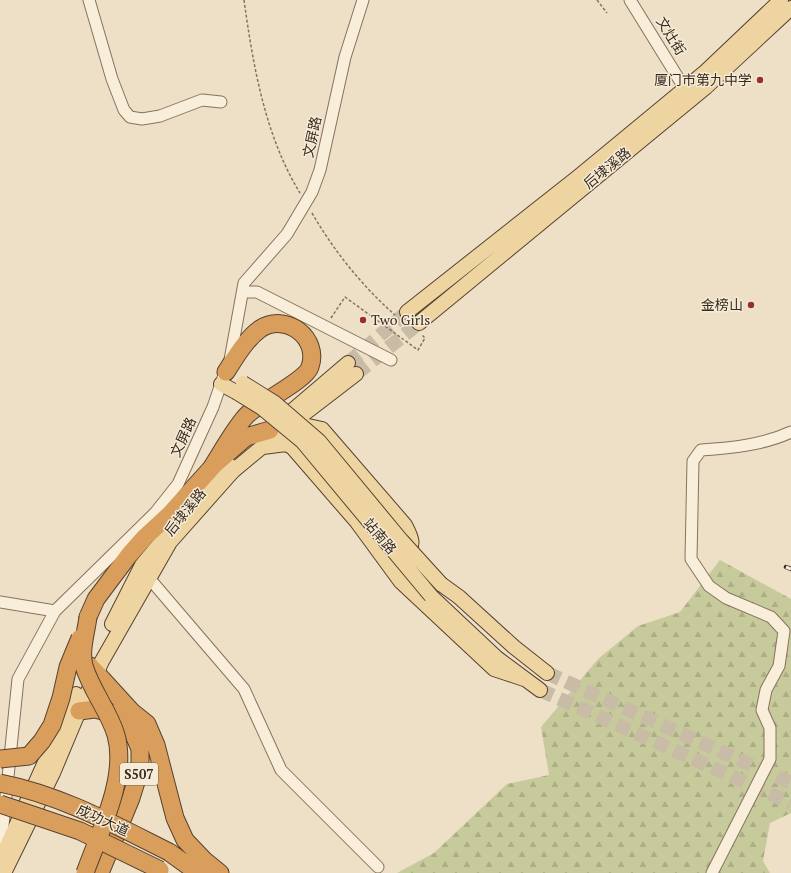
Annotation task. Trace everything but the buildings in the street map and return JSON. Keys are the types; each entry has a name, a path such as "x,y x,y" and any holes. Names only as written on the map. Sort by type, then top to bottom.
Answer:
{"highway":[{"path":"212,467 247,414 280,390 302,378 310,369 312,352 304,334 286,324 273,324 261,329 250,339 223,378"},
{"path":"0,759 29,756 42,741 52,725 61,698 68,667 96,599 130,555 145,537 170,514 212,467 246,437 270,430"},
{"path":"85,873 111,806 118,764 116,735 84,665 83,650 88,617"},
{"path":"93,670 132,712 142,741 146,768 135,806 108,873"},
{"name":"S507","path":"76,706 115,714 131,728 140,749 140,769 131,798 100,873"},
{"name":"S507","path":"132,712 147,724 156,745 174,818 186,840 204,860 220,873"},
{"name":"成功大道","path":"0,783 16,786 86,810 169,852 198,873"},
{"name":"成功大道","path":"0,804 80,831 161,872"}],"main road":[{"name":"后埭溪路","path":"407,312 578,177 685,88 781,0"},
{"name":"后埭溪路","path":"419,323 706,87 791,8"},
{"name":"后埭溪路","path":"93,670 142,564 211,481 270,430 352,368 262,447"},
{"name":"站南路","path":"223,378 240,388 275,403 319,441 401,540 442,584 547,674"},
{"name":"站南路","path":"240,388 302,441 432,596 497,658 540,690"},
{"path":"300,424 322,429 405,525 413,539 413,545 409,552 403,557 390,558 373,543"},
{"path":"0,860 93,670 114,638 170,542 233,471 262,447 286,444 292,447 357,522 401,582 494,669 524,679"},
{"path":"4,873 53,773 76,706"}],"street":[{"path":"89,0 112,79 124,110 130,117 142,120 160,116 202,100 221,102"},
{"name":"文屏路","path":"0,860 18,679 55,611 155,513 178,484 213,407 232,354 244,283 287,234 312,192 320,170 344,57 363,0"},
{"name":"文灶街","path":"630,0 685,88"},
{"path":"243,292 257,292 391,360"},
{"path":"712,873 770,759 770,728 762,710 766,690 779,666 784,631 771,617 726,598 709,586 691,559 693,461 701,450 735,448 791,432"},
{"path":"149,578 244,689 281,770 378,867"},
{"path":"0,602 55,611"}],"path":[{"path":"597,0 607,13"},
{"path":"326,327 345,297 418,350 425,338"}],"green space":[{"path":"720,560 791,599 791,813 770,823 763,861 770,873 397,873 434,853 507,784 549,775 541,727 598,659 638,626 680,612"}],"tunnel":[{"path":"348,363 407,312"},
{"path":"356,374 419,323"},
{"path":"547,673 791,783"},
{"path":"540,690 791,803"}],"railway":[{"path":"786,567 791,569"}],"place":[{"name":"厦门市第九中学","path":"760,80"},
{"name":"金榜山","path":"751,305"},
{"name":"Two Girls","path":"363,320"}]}
